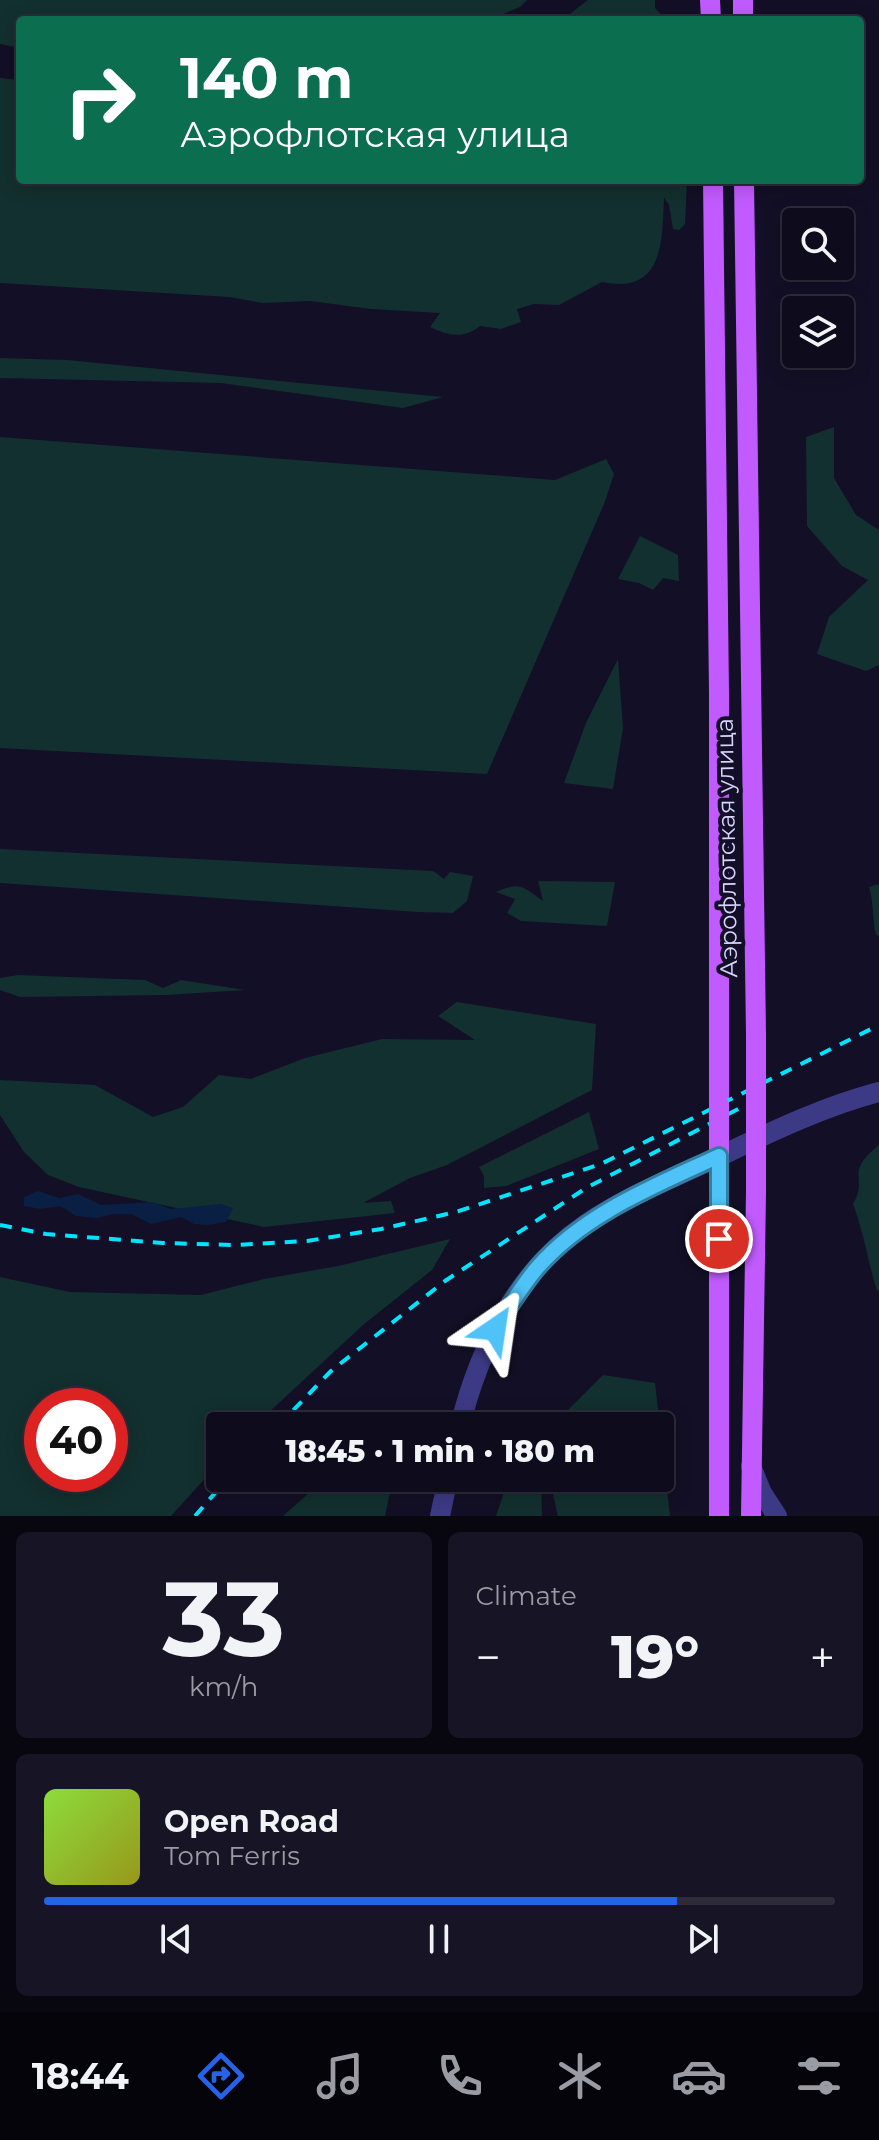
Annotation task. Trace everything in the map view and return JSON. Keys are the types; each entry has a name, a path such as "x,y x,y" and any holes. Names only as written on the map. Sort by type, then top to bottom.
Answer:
{"main road":[{"name":"Аэрофлотская улица","path":"713,184 719,694 719,1516"},
{"name":"Аэрофлотская улица","path":"744,184 756,1035 751,1516"}],"street":[{"path":"464,1412 480,1362 495,1329 537,1268 585,1224 630,1198 787,1124 847,1100 879,1092"},
{"path":"751,1465 762,1493 777,1516"},
{"path":"440,1516 445,1492"}],"green space":[{"path":"0,0 527,0 520,7 499,16 16,16 16,47 0,44"},
{"path":"588,0 655,0 655,8 662,16 567,16"},
{"path":"0,78 16,80 16,184 687,184 685,224 679,230 673,229 669,205 664,198 656,261 638,280 622,284 602,282 559,305 534,304 517,309 521,322 501,329 480,326 462,334 450,334 430,327 440,313 310,301 263,303 229,297 0,283"},
{"path":"0,358 67,360 443,397 403,408 221,383 0,378"},
{"path":"834,427 834,478 856,515 879,530 879,665 866,671 817,654 829,617 868,580 842,566 807,526 806,437"},
{"path":"0,437 555,480 606,459 614,474 604,504 487,774 0,748"},
{"path":"640,536 678,555 679,581 663,578 653,590 639,583 618,579"},
{"path":"618,659 623,728 613,789 564,783 586,723"},
{"path":"0,849 433,871 444,879 450,872 473,876 467,901 453,913 418,912 0,883"},
{"path":"538,881 615,882 607,926 521,921 507,913 515,899 496,892 516,886 543,901"},
{"path":"878,884 879,936 876,935 869,887"},
{"path":"18,975 145,980 163,988 181,980 245,990 166,995 20,997 0,990 0,978"},
{"path":"457,1002 596,1024 592,1090 447,1165 410,1178 363,1203 391,1201 395,1213 264,1227 79,1187 48,1175 24,1152 0,1115 0,1080 95,1085 153,1117 183,1107 219,1075 251,1079 305,1058 382,1039 475,1040 438,1016"},
{"path":"589,1112 599,1149 506,1186 484,1188 484,1176 479,1167"},
{"path":"879,1145 877,1291 853,1204 859,1187 859,1169"},
{"path":"450,1239 432,1270 363,1325 269,1412 206,1412 206,1477 171,1516 0,1516 0,1277 70,1292 201,1295 264,1279 338,1266"},
{"path":"603,1375 655,1383 658,1412 566,1412"},
{"path":"310,1492 390,1492 385,1516 283,1516"},
{"path":"504,1492 541,1492 542,1516 496,1516"},
{"path":"552,1492 667,1492 670,1516 558,1516"}],"water":[{"path":"38,1191 59,1198 78,1194 101,1205 152,1202 171,1209 221,1204 233,1208 226,1222 194,1224 181,1217 151,1224 131,1214 97,1218 76,1216 60,1206 40,1209 24,1206 24,1197"}],"railway":[{"path":"0,1225 46,1234 234,1245 307,1241 456,1212 601,1164 879,1025"},
{"path":"291,1412 331,1371 445,1281 586,1188 740,1108"},
{"path":"195,1516 216,1492"}],"route":[{"path":"495,1329 537,1268 585,1224 630,1198 719,1156 719,1239"}]}
